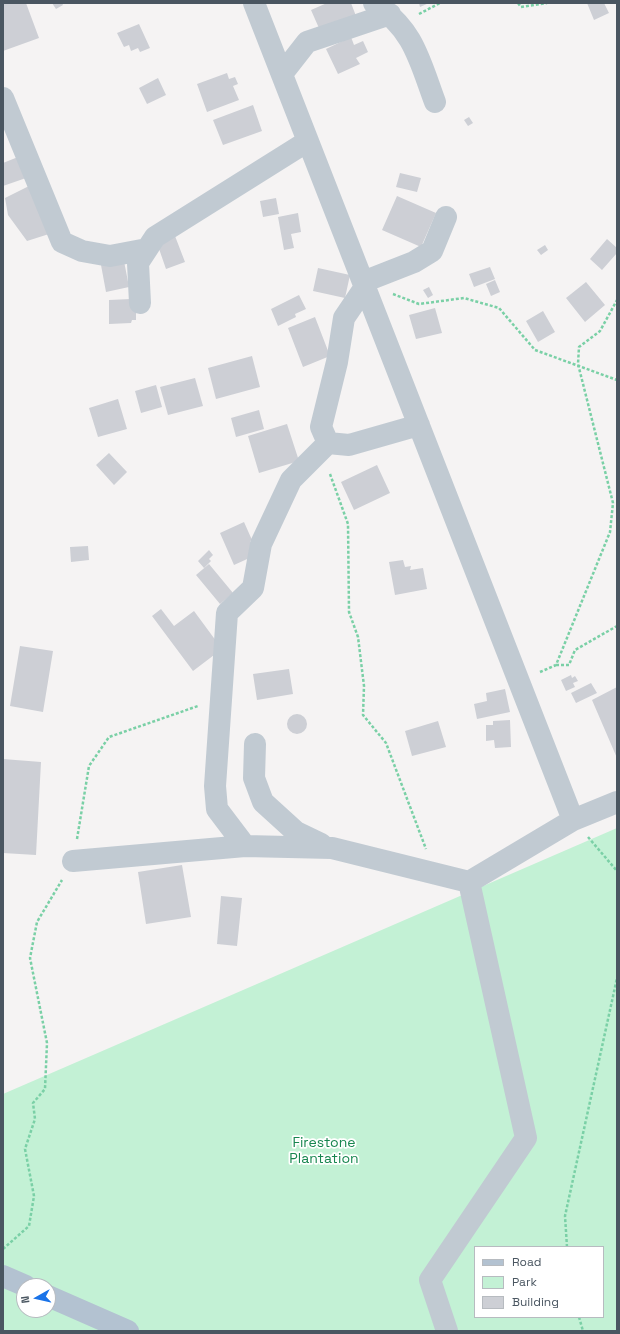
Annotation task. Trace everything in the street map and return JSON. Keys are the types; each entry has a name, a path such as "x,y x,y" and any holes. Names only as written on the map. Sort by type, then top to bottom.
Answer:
{"main road":[{"path":"3,1276 16,1282"},
{"path":"56,1300 128,1331"}],"street":[{"path":"254,3 574,820"},
{"path":"282,74 307,42 382,8 414,44 435,102"},
{"path":"3,98 62,242 82,251 110,256 147,249"},
{"path":"140,303 138,263 155,237 308,141"},
{"path":"325,447 321,427 337,362 344,318 364,285 414,262 432,250 446,216"},
{"path":"245,846 217,809 215,786 227,614 253,588 261,544 291,480 325,447 349,445 419,425"},
{"path":"255,744 254,778 263,802 296,832 332,848 469,882 574,820 617,802"},
{"path":"73,861 245,846 332,848"},
{"path":"446,1331 430,1280 526,1138 469,882"}],"path":[{"path":"518,3 522,7 548,3"},
{"path":"364,285 419,304 464,298 499,308 535,350 578,364 617,380"},
{"path":"556,665 610,532 613,503 578,364 579,347 600,331 617,300"},
{"path":"325,447 348,524 349,612 358,637 364,686 363,715 386,743 436,874"},
{"path":"519,682 556,665 569,665 575,650 617,626"},
{"path":"3,1249 29,1226 34,1196 25,1149 34,1119 33,1103 45,1089 47,1043 30,958 31,951 37,922 73,861 89,766 109,737 204,704"},
{"path":"574,820 617,871"},
{"path":"567,1246 565,1216 617,978"},
{"path":"579,1318 584,1331"}],"green space":[{"name":"Firestone Plantation","path":"617,828 617,1331 3,1331 3,1094"}],"building":[{"path":"3,3 26,3 39,38 3,51"},
{"path":"52,3 62,3 63,5 56,9"},
{"path":"327,3 351,3 356,16 322,35 311,10"},
{"path":"419,3 429,3 420,7"},
{"path":"587,3 604,3 609,13 594,20"},
{"path":"139,24 150,48 140,52 138,48 131,51 129,45 124,47 117,33"},
{"path":"351,37 354,45 363,41 368,52 356,58 360,64 338,74 326,49"},
{"path":"227,73 229,79 235,77 238,84 233,86 239,100 207,112 197,84"},
{"path":"158,78 166,95 147,104 139,88"},
{"path":"253,105 262,131 223,145 213,120"},
{"path":"469,117 473,123 468,126 464,120"},
{"path":"18,157 26,178 3,186 3,163"},
{"path":"400,173 421,178 417,192 396,187"},
{"path":"31,185 49,234 27,241 8,215 5,198"},
{"path":"397,196 436,213 421,247 382,230"},
{"path":"276,198 279,214 263,217 260,201"},
{"path":"298,213 301,232 291,234 294,248 284,250 278,217"},
{"path":"175,236 185,262 166,269 157,243"},
{"path":"607,239 617,248 617,253 602,270 590,259"},
{"path":"545,245 548,250 541,255 537,250"},
{"path":"124,261 129,287 106,292 101,265"},
{"path":"490,267 495,279 474,287 469,274"},
{"path":"318,268 350,275 345,298 313,291"},
{"path":"495,280 500,292 491,296 486,284"},
{"path":"586,282 605,305 585,322 566,298"},
{"path":"429,287 433,295 428,298 423,290"},
{"path":"299,295 306,309 295,314 296,317 278,326 271,309"},
{"path":"131,299 136,302 136,320 132,320 131,323 109,324 109,300"},
{"path":"435,308 442,333 416,339 409,315"},
{"path":"543,311 555,332 538,342 526,321"},
{"path":"315,317 330,356 303,367 288,328"},
{"path":"252,356 260,387 216,399 208,368"},
{"path":"195,378 203,406 168,415 160,387"},
{"path":"156,385 162,407 141,413 135,391"},
{"path":"118,399 127,429 98,437 89,408"},
{"path":"259,410 264,429 236,437 231,418"},
{"path":"287,424 299,461 259,473 248,436"},
{"path":"109,453 127,472 114,485 96,465"},
{"path":"377,465 390,493 354,510 341,482"},
{"path":"244,522 252,540 250,541 256,555 234,565 220,533"},
{"path":"88,546 89,560 71,562 70,547"},
{"path":"209,550 213,555 209,559 211,561 204,568 198,561"},
{"path":"403,560 405,567 411,566 410,570 423,568 427,589 395,595 389,562"},
{"path":"209,564 233,593 220,604 196,575"},
{"path":"161,609 174,626 194,611 222,649 193,671 152,616"},
{"path":"20,646 53,651 43,712 10,706"},
{"path":"289,669 293,694 257,700 253,674"},
{"path":"571,675 572,678 575,676 578,681 573,683 575,687 566,691 561,680"},
{"path":"591,683 597,693 576,703 571,693"},
{"path":"617,687 617,758 592,700"},
{"path":"505,689 510,712 477,719 474,704 487,701 486,693"},
{"path":"297,714 304,717 307,724 304,731 297,734 290,731 287,724 290,717"},
{"path":"510,720 511,747 495,748 494,740 486,741 486,725 493,725 493,721"},
{"path":"438,721 446,747 412,756 405,731"},
{"path":"3,759 41,762 36,855 3,853"},
{"path":"182,865 191,917 146,924 138,872"},
{"path":"221,896 242,898 237,946 217,944"}]}
